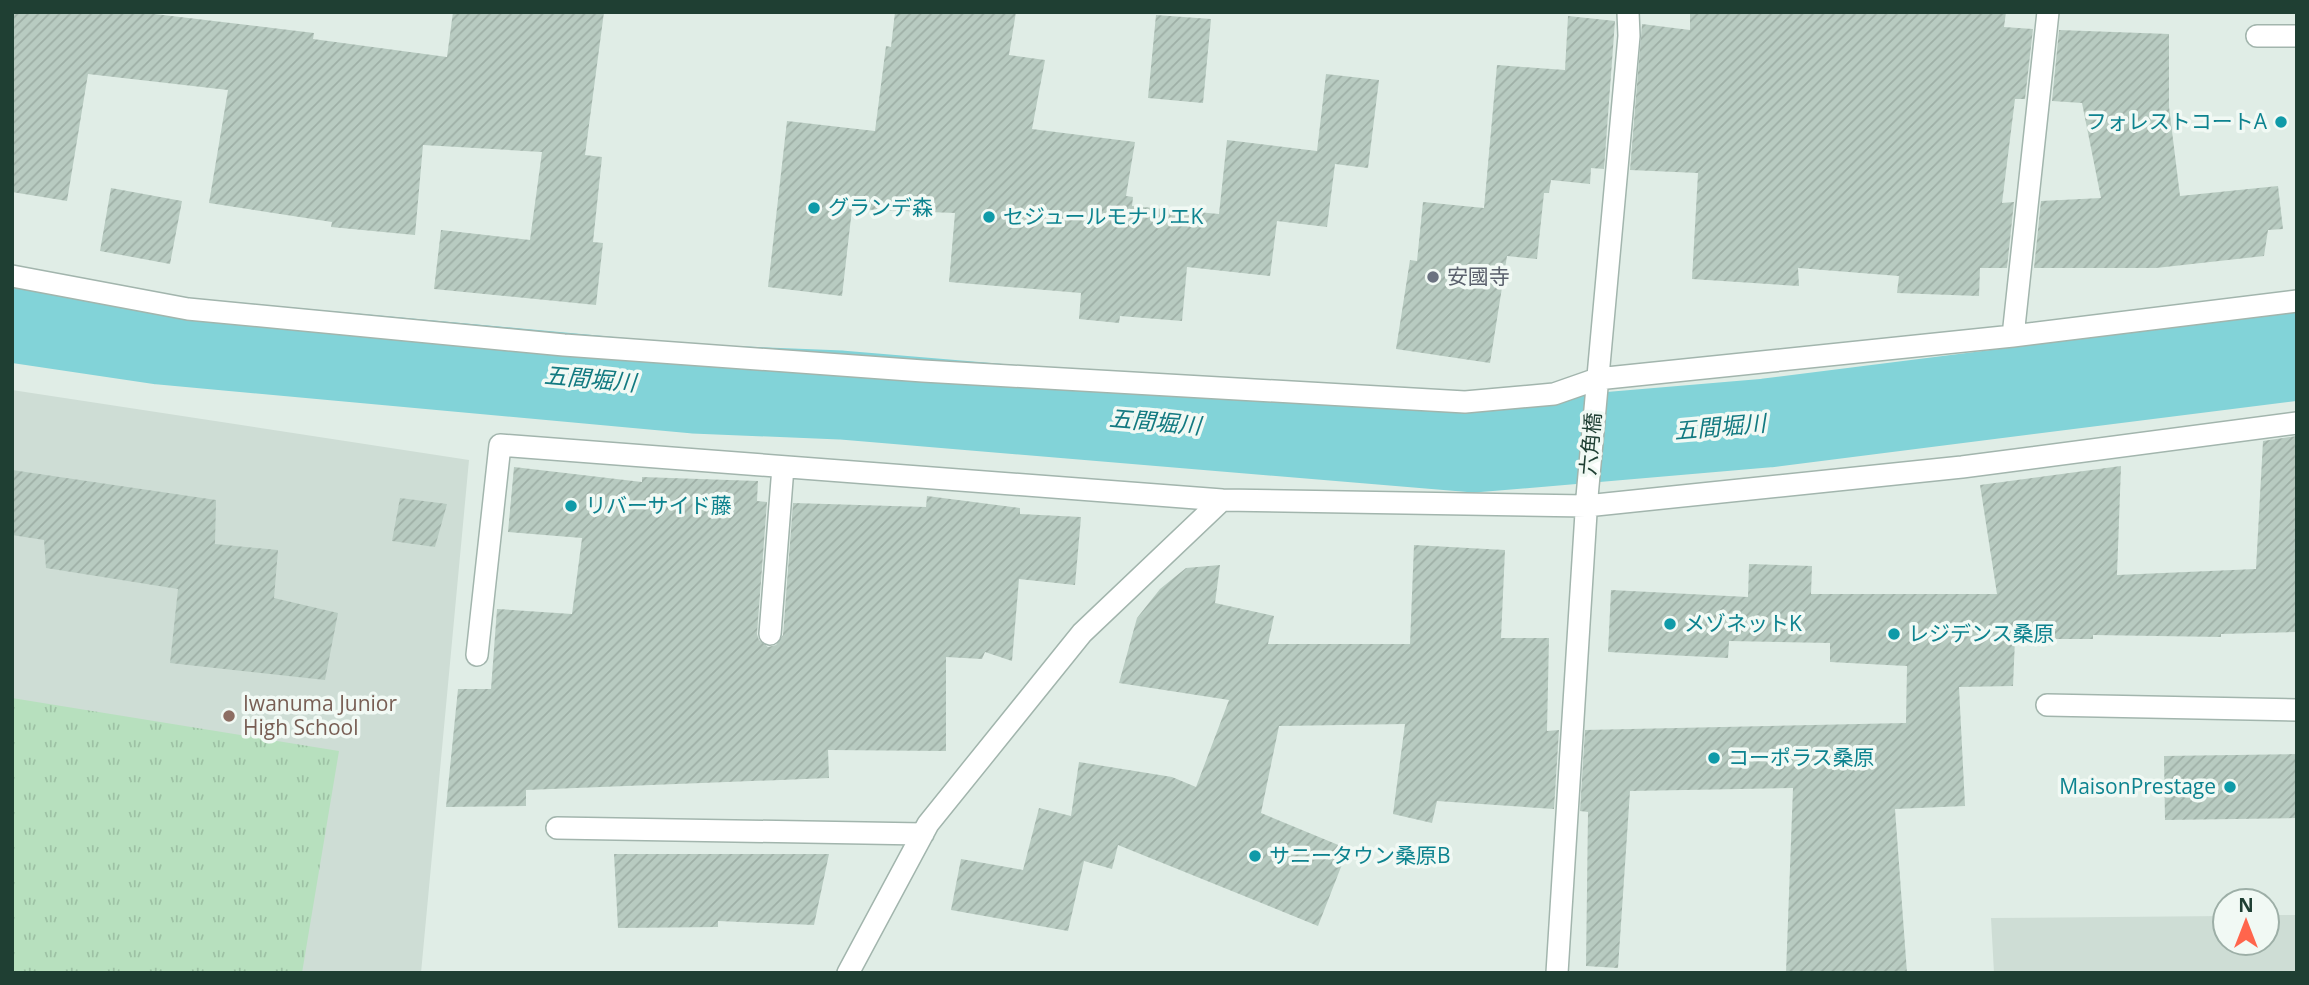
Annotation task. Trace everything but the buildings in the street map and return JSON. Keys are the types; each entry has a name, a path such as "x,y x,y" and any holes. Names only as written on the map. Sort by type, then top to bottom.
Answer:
{"street":[{"name":"六角橋","path":"1557,973 1586,501 1629,36 1628,12"},
{"path":"2013,336 2048,12"},
{"path":"2257,36 2297,36"},
{"path":"12,276 188,309 564,345 923,371 1465,402 1554,394 1596,385 2297,301"},
{"path":"477,655 500,445 1222,500 1586,501 1962,467 2297,423"},
{"path":"770,634 783,467"},
{"path":"848,973 923,834 1082,633 1222,500"},
{"path":"2047,705 2297,710"},
{"path":"557,828 923,834"}],"shaded area":[{"name":"Iwanuma Junior High School","path":"12,390 469,460 421,973 12,973"},
{"path":"2281,915 2297,915 2297,973 1994,973 1991,918 2211,916 2211,957 2281,957"}],"green space":[{"path":"12,698 339,751 302,973 12,973"}],"waterway":[{"name":"五間堀川","path":"12,318 160,340 694,389 841,395 1474,448 1767,423 2297,356"}],"place":[{"name":"フォレストコートA","path":"2281,122"},
{"name":"グランデ森","path":"814,208"},
{"name":"セジュールモナリエK","path":"989,217"},
{"name":"安國寺","path":"1433,277"},
{"name":"リバーサイド藤","path":"571,506"},
{"name":"メゾネットK","path":"1670,624"},
{"name":"レジデンス桑原","path":"1894,634"},
{"name":"Iwanuma Junior High School","path":"229,716"},
{"name":"コーポラス桑原","path":"1714,758"},
{"name":"MaisonPrestage","path":"2230,787"},
{"name":"サニータウン桑原B","path":"1255,856"}]}
